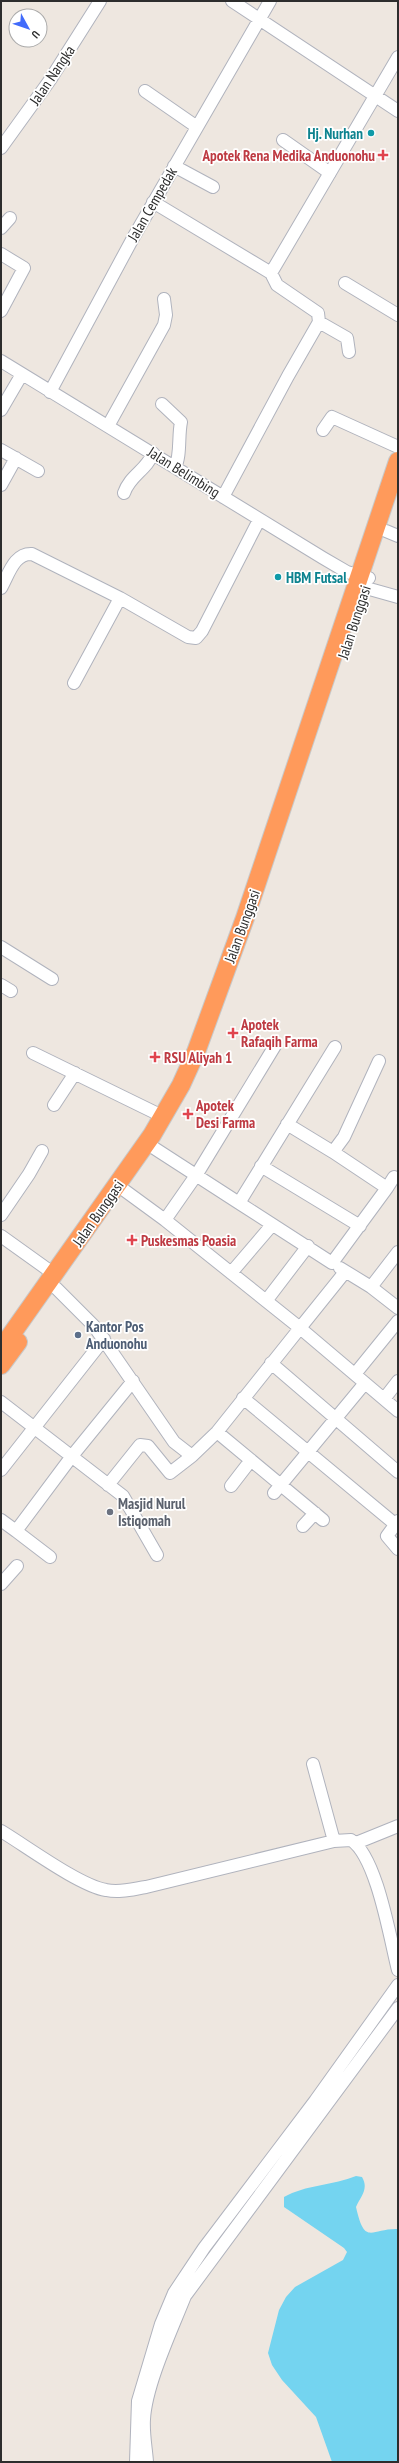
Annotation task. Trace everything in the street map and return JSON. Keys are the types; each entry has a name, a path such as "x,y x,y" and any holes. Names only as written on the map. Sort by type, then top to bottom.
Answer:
{"highway":[{"name":"Jalan Bunggasi","path":"105,1211 124,1190 154,1148 189,1089 250,919 364,580 398,461"},
{"name":"Jalan Bunggasi","path":"364,580 392,533 398,496"},
{"name":"Jalan Bunggasi","path":"1,1365 55,1281 105,1211 164,1117 219,1008"},
{"name":"Jalan Bunggasi","path":"1,1349 55,1281"}],"street":[{"name":"Jalan Nangka","path":"1,148 50,80 100,1"},
{"path":"232,1 398,111"},
{"name":"Jalan Cempedak","path":"50,392 153,202 270,1"},
{"path":"271,273 398,57"},
{"path":"145,91 197,127"},
{"path":"283,140 330,173"},
{"path":"174,166 213,187"},
{"path":"153,202 271,273 277,285 318,313 319,322 288,376 223,497"},
{"path":"1,228 10,218"},
{"path":"1,254 24,268 1,311"},
{"path":"345,283 398,315"},
{"path":"108,426 164,324 166,315 164,299"},
{"path":"319,322 347,338 349,352"},
{"name":"Jalan Belimbing","path":"1,361 50,392 175,466 259,520 347,572 398,597"},
{"path":"1,410 22,374"},
{"path":"162,404 181,422 178,434 178,459 175,466"},
{"path":"322,430 332,417 398,447"},
{"path":"1,450 38,470"},
{"path":"124,493 129,480 147,466 153,453"},
{"path":"1,485 16,458"},
{"path":"1,588 17,559 21,555 32,554 120,598 188,637 196,638 202,631 259,520"},
{"path":"74,683 120,598"},
{"path":"1,947 52,979"},
{"path":"166,1220 197,1174 276,1044"},
{"path":"239,1203 336,1047"},
{"path":"33,1053 164,1117"},
{"path":"333,1152 346,1132 379,1061"},
{"path":"54,1105 75,1073"},
{"path":"287,1124 333,1152 387,1188"},
{"path":"154,1148 197,1174 272,1225 308,1246 345,1272 371,1287 398,1308"},
{"path":"1,1215 29,1174 42,1151"},
{"path":"261,1166 360,1226"},
{"path":"332,1263 394,1177"},
{"path":"124,1190 166,1220 300,1328 398,1411"},
{"path":"231,1273 272,1225"},
{"path":"1,1236 55,1281 87,1317 104,1339 174,1442 192,1456"},
{"path":"266,1301 308,1246"},
{"path":"371,1287 398,1252"},
{"path":"108,1485 140,1445 148,1446 170,1473 192,1456 217,1432 345,1272"},
{"path":"354,1374 398,1321"},
{"path":"1,1470 33,1427 104,1339"},
{"path":"271,1363 398,1472"},
{"path":"16,1531 72,1456 133,1381"},
{"path":"384,1399 398,1381"},
{"path":"278,1489 365,1383"},
{"path":"243,1398 397,1523 388,1538 398,1549"},
{"path":"1,1402 72,1456 126,1500 157,1554"},
{"path":"217,1432 251,1460 278,1489 319,1516 303,1526"},
{"path":"231,1486 251,1460"},
{"path":"1,1520 50,1557"},
{"path":"1,1584 17,1566"},
{"path":"313,1764 334,1841"},
{"path":"356,1844 398,1826"},
{"path":"1,1831 96,1888 116,1891 146,1887 347,1839 356,1844 371,1870 398,1970"},
{"path":"375,2030 398,1985"},
{"path":"136,2462 140,2426 140,2394 161,2324 174,2293 205,2257 375,2030 398,2008"},
{"path":"140,2426 147,2462"}],"water":[{"path":"356,2176 362,2177 365,2185 364,2192 356,2207 359,2219 366,2231 370,2233 389,2229 398,2229 398,2462 332,2462 316,2417 282,2380 272,2365 268,2353 279,2310 286,2297 295,2287 343,2260 347,2252 344,2248 284,2207 284,2197 310,2187"}],"place":[{"name":"Hj. Nurhan","path":"371,133"},
{"name":"Apotek Rena Medika Anduonohu","path":"383,155"},
{"name":"HBM Futsal","path":"278,577"},
{"name":"Apotek Rafaqih Farma","path":"233,1033"},
{"name":"RSU Aliyah 1","path":"155,1057"},
{"name":"Apotek Desi Farma","path":"188,1114"},
{"name":"Puskesmas Poasia","path":"132,1240"},
{"name":"Kantor Pos Anduonohu","path":"78,1335"},
{"name":"Masjid Nurul Istiqomah","path":"110,1512"}]}
